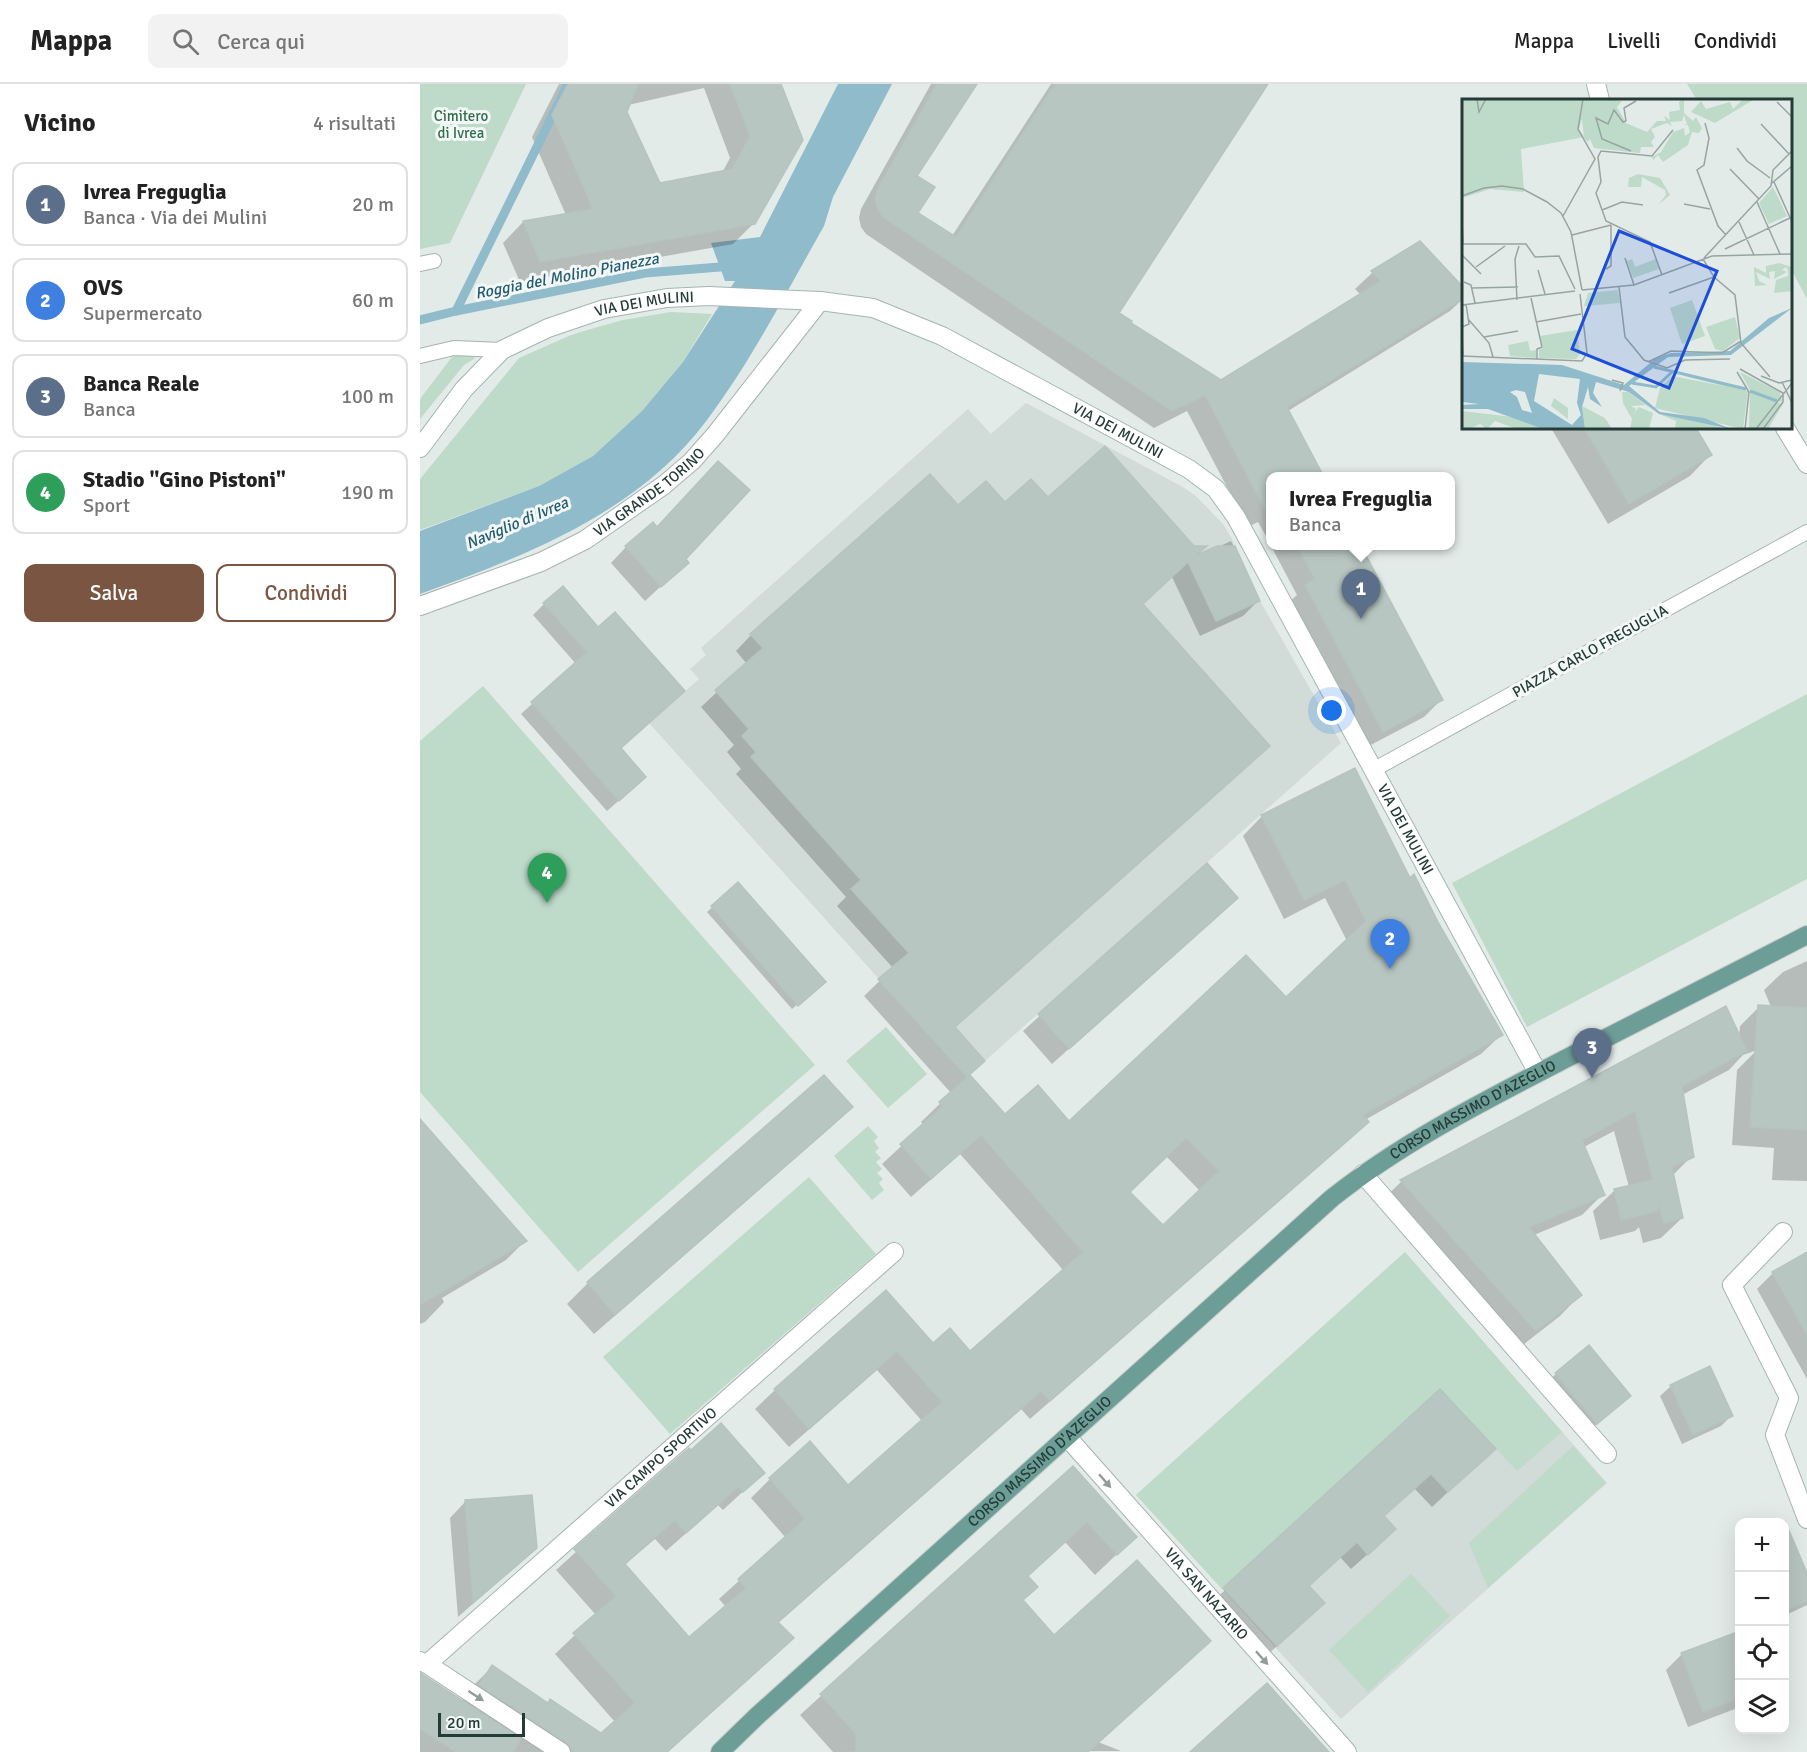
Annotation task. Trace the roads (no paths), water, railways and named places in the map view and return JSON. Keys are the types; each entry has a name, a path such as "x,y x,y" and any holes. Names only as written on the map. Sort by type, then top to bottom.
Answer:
{"main road":[{"name":"CORSO MASSIMO D'AZEGLIO","path":"720,1752 756,1716 1324,1205 1363,1174 1421,1137 1538,1073 1807,935"}],"street":[{"path":"1596,84 1600,99"},
{"name":"VIA DEI MULINI","path":"420,448 464,389 502,350 548,328 604,309 667,298 709,296 820,301 873,308 942,336 1189,469 1216,489 1236,518 1538,1073"},
{"name":"VIA GRANDE TORINO","path":"420,606 541,562 585,540 664,485 692,461 715,435 820,301"},
{"path":"1786,429 1807,464"},
{"path":"1363,1174 1607,1454"},
{"path":"1783,1232 1732,1285 1789,1398 1775,1435 1807,1519"},
{"name":"VIA CAMPO SPORTIVO","path":"423,1663 894,1252"},
{"name":"VIA SAN NAZARIO","path":"1067,1437 1347,1752"},
{"path":"423,1663 561,1752"}],"lane":[{"path":"420,356 454,348 502,350"},
{"name":"PIAZZA CARLO FREGUGLIA","path":"1373,770 1807,532"}],"water":[{"name":"Naviglio di Ivrea","path":"838,84 892,84 833,197 824,226 754,349 707,420 679,453 648,481 614,506 539,547 420,594 420,531 539,486 593,456 642,411 683,362 735,281 725,281 711,243 760,237"}],"waterway":[{"path":"456,311 568,84"},
{"name":"Roggia del Molino Pianezza","path":"420,320 645,273 720,267"}],"place":[{"name":"Ivrea Freguglia","path":"1361,619"},
{"name":"Stadio \"Gino Pistoni\"","path":"547,903"},
{"name":"OVS","path":"1390,969"},
{"name":"Banca Reale","path":"1592,1078"}],"park label":[{"name":"Cimitero di Ivrea","path":"461,124"}]}
